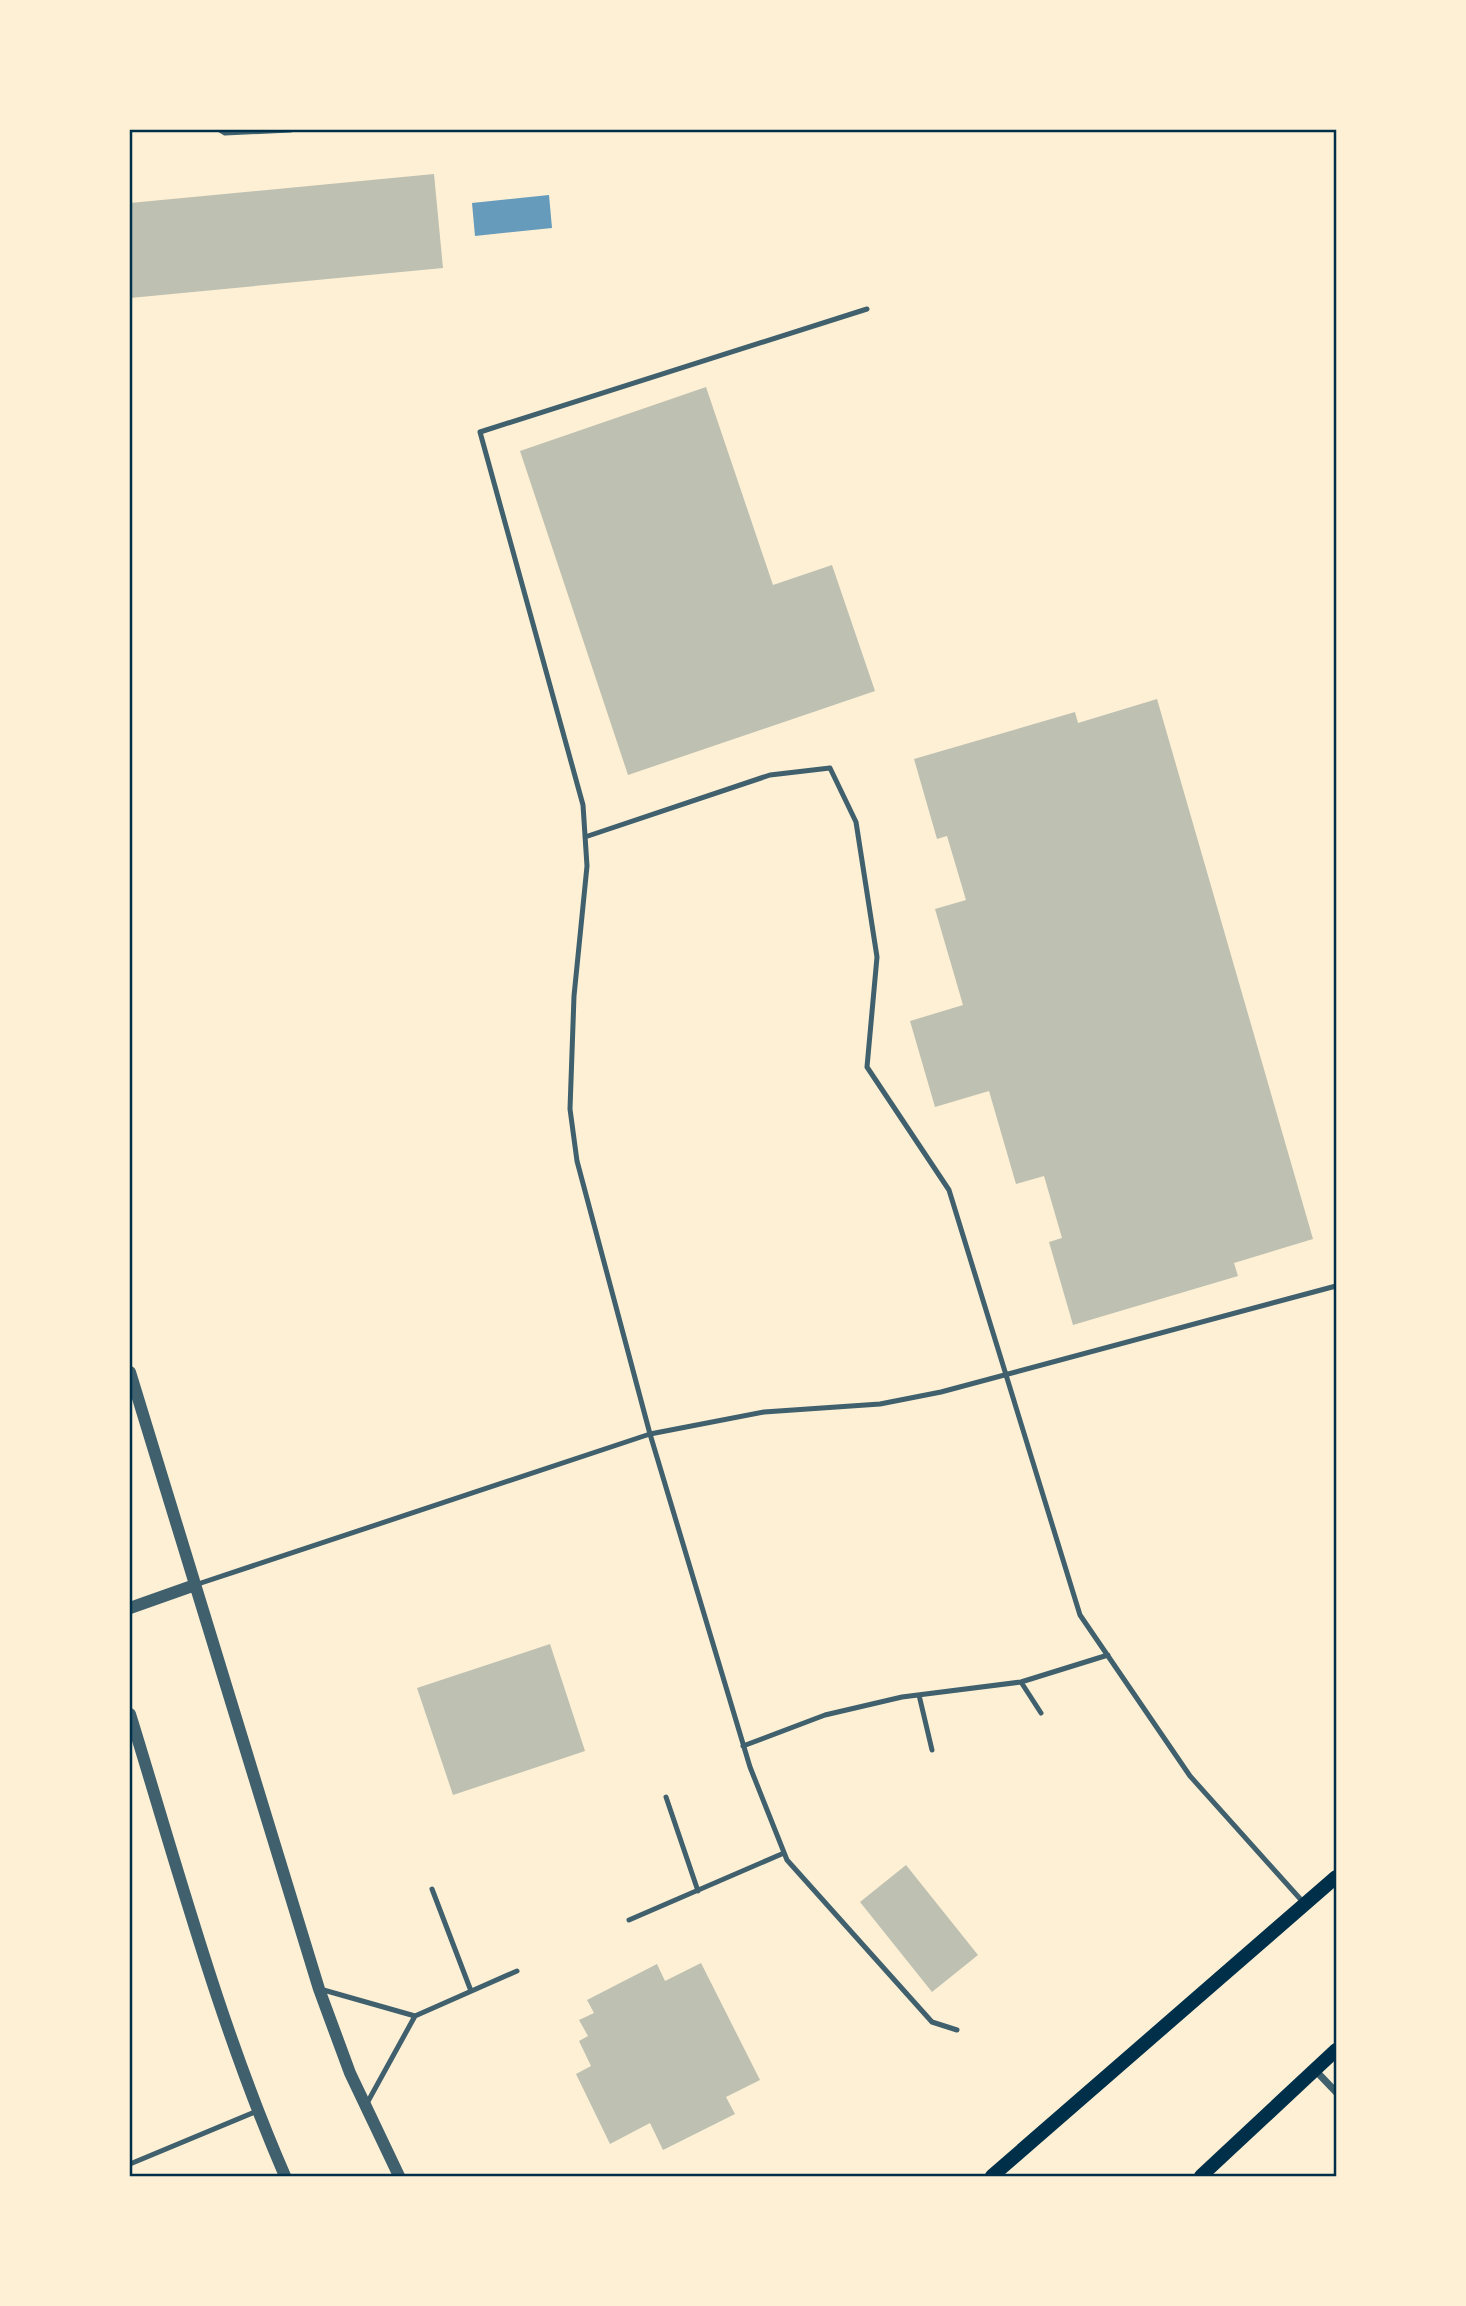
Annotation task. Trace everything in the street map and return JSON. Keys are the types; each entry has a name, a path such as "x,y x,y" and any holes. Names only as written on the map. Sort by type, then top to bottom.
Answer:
{"main road":[{"path":"992,2176 1336,1877"},
{"path":"1201,2176 1336,2050"}],"street":[{"path":"130,1372 319,1989 366,2106 399,2176"},
{"path":"130,1608 195,1586"},
{"path":"130,1714 226,2021 257,2111 285,2176"},
{"path":"1315,2069 1336,2092"}],"lane":[{"path":"220,130 225,133 292,130"},
{"path":"867,309 480,432 583,806 587,866 574,996 570,1109 577,1161 650,1434 743,1746 787,1860 932,2022 957,2030"},
{"path":"585,837 771,775 830,768 856,822 877,957 867,1067 949,1190 1080,1615 1190,1776 1305,1905"},
{"path":"195,1586 650,1434 764,1412 880,1404 941,1392 1336,1286"},
{"path":"743,1746 825,1715 919,1695 1021,1682 1108,1656"},
{"path":"1021,1682 1041,1713"},
{"path":"919,1695 932,1750"},
{"path":"666,1797 698,1891"},
{"path":"629,1920 784,1853"},
{"path":"432,1889 471,1992"},
{"path":"366,2106 415,2016 517,1971"},
{"path":"319,1989 415,2016"},
{"path":"130,2164 257,2111"}],"water":[{"path":"549,195 552,228 475,236 472,203"}],"building":[{"path":"434,174 443,268 130,298 130,203"},
{"path":"706,387 773,585 832,565 875,691 628,775 520,451"},
{"path":"1157,699 1313,1239 1234,1263 1238,1276 1073,1325 1049,1242 1062,1238 1044,1176 1016,1184 989,1091 935,1107 910,1021 963,1005 935,909 966,900 947,836 937,839 914,759 1075,712 1078,723"},
{"path":"550,1644 585,1751 453,1795 417,1688"},
{"path":"906,1865 978,1955 932,1992 860,1902"},
{"path":"701,1963 760,2080 726,2097 735,2114 663,2150 650,2123 610,2144 576,2074 591,2066 579,2041 588,2036 579,2020 594,2013 587,2000 657,1964 665,1981"}]}
